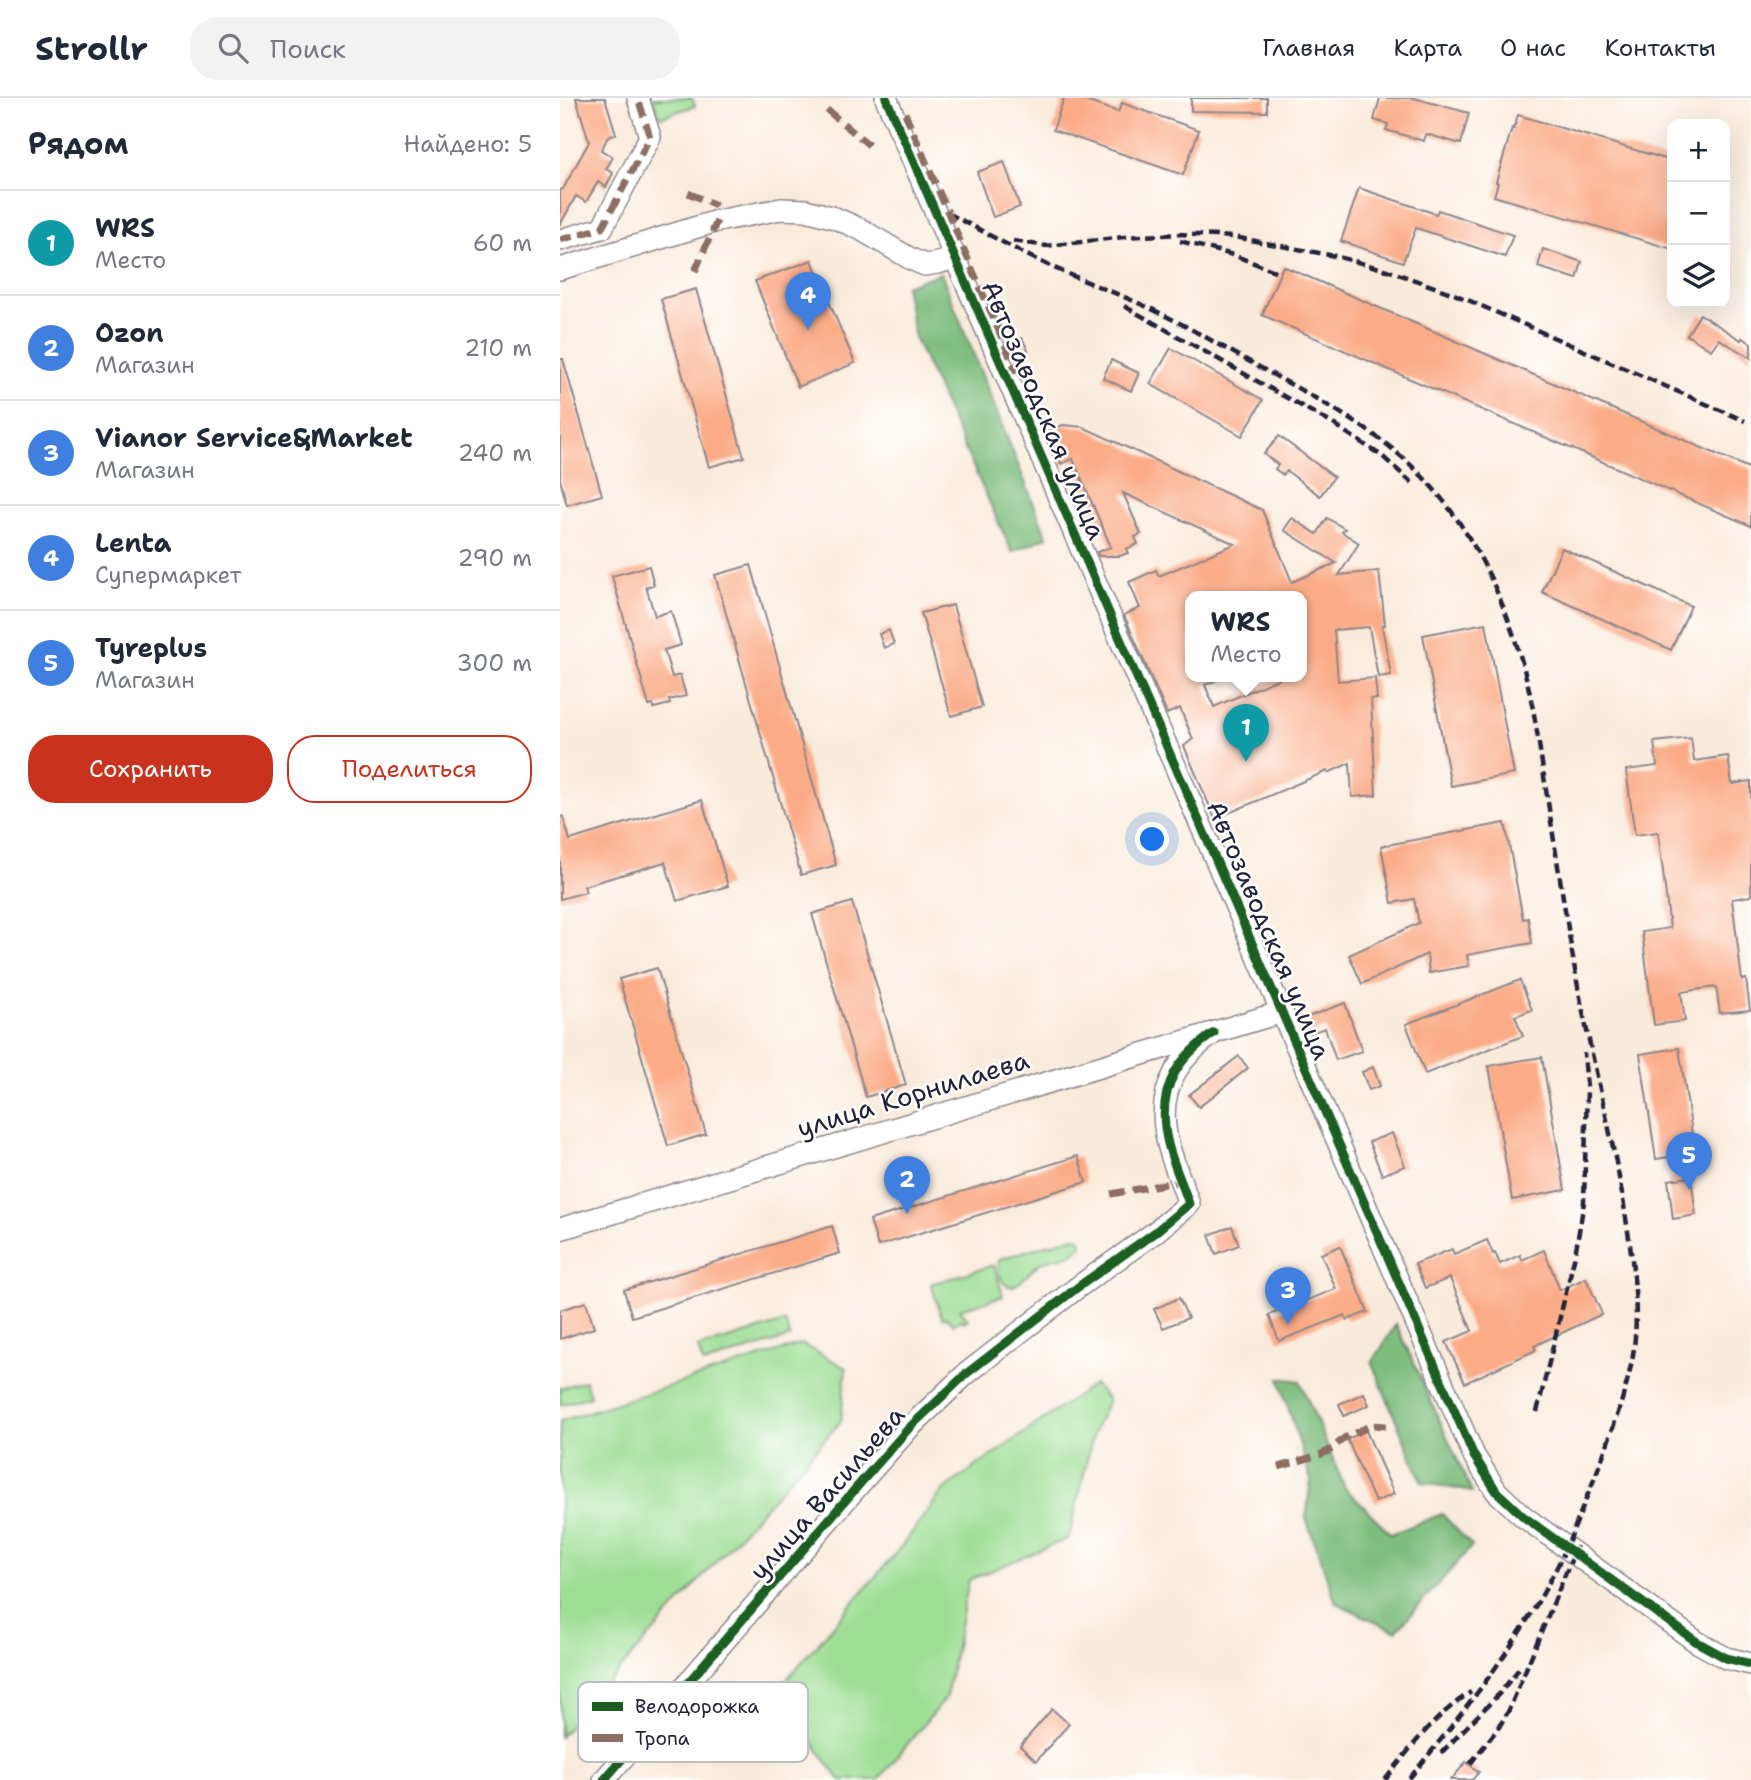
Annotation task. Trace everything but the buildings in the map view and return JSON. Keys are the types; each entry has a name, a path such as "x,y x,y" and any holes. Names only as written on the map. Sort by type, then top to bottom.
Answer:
{"street":[{"path":"560,240 602,228 650,137 638,98"},
{"name":"Автозаводская улица","path":"886,98 1461,1428 1487,1479 1503,1499 1524,1517 1697,1642 1726,1658 1751,1664"},
{"path":"560,269 717,221 782,209 806,210 835,218 925,265 956,258"},
{"name":"улица Корнилаева","path":"560,1229 1282,1012"},
{"name":"улица Васильева","path":"689,1682 909,1428 966,1374 1189,1205 1165,1129 1164,1105 1170,1083 1180,1063 1195,1046 1214,1033"},
{"name":"улица Васильева","path":"604,1780 620,1762"}],"green space":[{"path":"653,98 692,98 695,106 660,117"},
{"path":"941,273 1047,537 1012,552 915,339 905,286"},
{"path":"1074,1237 1081,1239 1082,1245 1075,1252 1042,1262 1018,1284 1008,1286 1003,1282 999,1266 999,1260 1002,1258"},
{"path":"994,1265 1003,1296 960,1309 968,1319 964,1322 962,1319 954,1324 947,1317 942,1318 931,1284"},
{"path":"785,1322 790,1337 703,1364 698,1348"},
{"path":"1396,1324 1472,1492 1422,1482 1372,1363"},
{"path":"802,1344 846,1368 841,1421 609,1682 578,1682 578,1717 560,1737 560,1421"},
{"path":"1279,1378 1300,1381 1345,1488 1391,1534 1442,1514 1472,1546 1396,1631 1336,1603 1306,1518 1311,1480"},
{"path":"585,1381 590,1396 560,1405 560,1388"},
{"path":"1094,1384 1108,1400 1093,1434 1069,1538 969,1580 946,1697 878,1780 840,1780 808,1736 808,1682 785,1682 901,1547 944,1489"}],"railway":[{"path":"948,213 1039,261 1147,307 1188,328 1336,410 1377,437 1431,486 1472,542 1503,606 1523,665 1537,732 1576,976 1610,1131 1630,1242 1636,1310 1634,1344 1628,1377 1610,1438 1551,1578 1495,1668 1408,1780"},
{"path":"1013,241 1047,246 1180,234 1234,237 1335,256 1387,270 1454,294 1745,421"},
{"path":"1180,241 1233,255 1280,273"},
{"path":"1124,306 1335,425 1382,456 1412,483"},
{"path":"1537,1412 1575,1255 1584,1202 1587,1088 1584,1053"},
{"path":"1470,1764 1509,1710 1577,1546"},
{"path":"1441,1753 1500,1693 1521,1666"},
{"path":"1385,1780 1435,1721 1471,1692"}],"marked path":[{"path":"560,240 602,228 650,137 638,98"},
{"path":"827,110 869,145"},
{"path":"905,113 1017,373"},
{"path":"688,193 716,205"},
{"path":"695,271 717,221"},
{"path":"1111,1194 1181,1181"},
{"path":"1279,1467 1322,1454 1344,1438 1372,1425 1386,1426"}],"cycle path":[{"path":"886,98 1474,1456 1497,1492 1524,1517 1697,1642 1726,1658 1751,1664"},
{"path":"689,1682 909,1428 966,1374 1189,1204 1166,1136 1166,1097 1169,1084 1182,1062 1191,1051 1214,1033"},
{"path":"604,1780 620,1762"}],"place":[{"name":"Lenta","path":"808,330"},
{"name":"WRS","path":"1246,762"},
{"name":"Tyreplus","path":"1689,1190"},
{"name":"Ozon","path":"907,1214"},
{"name":"Vianor Service&Market","path":"1288,1325"}]}
